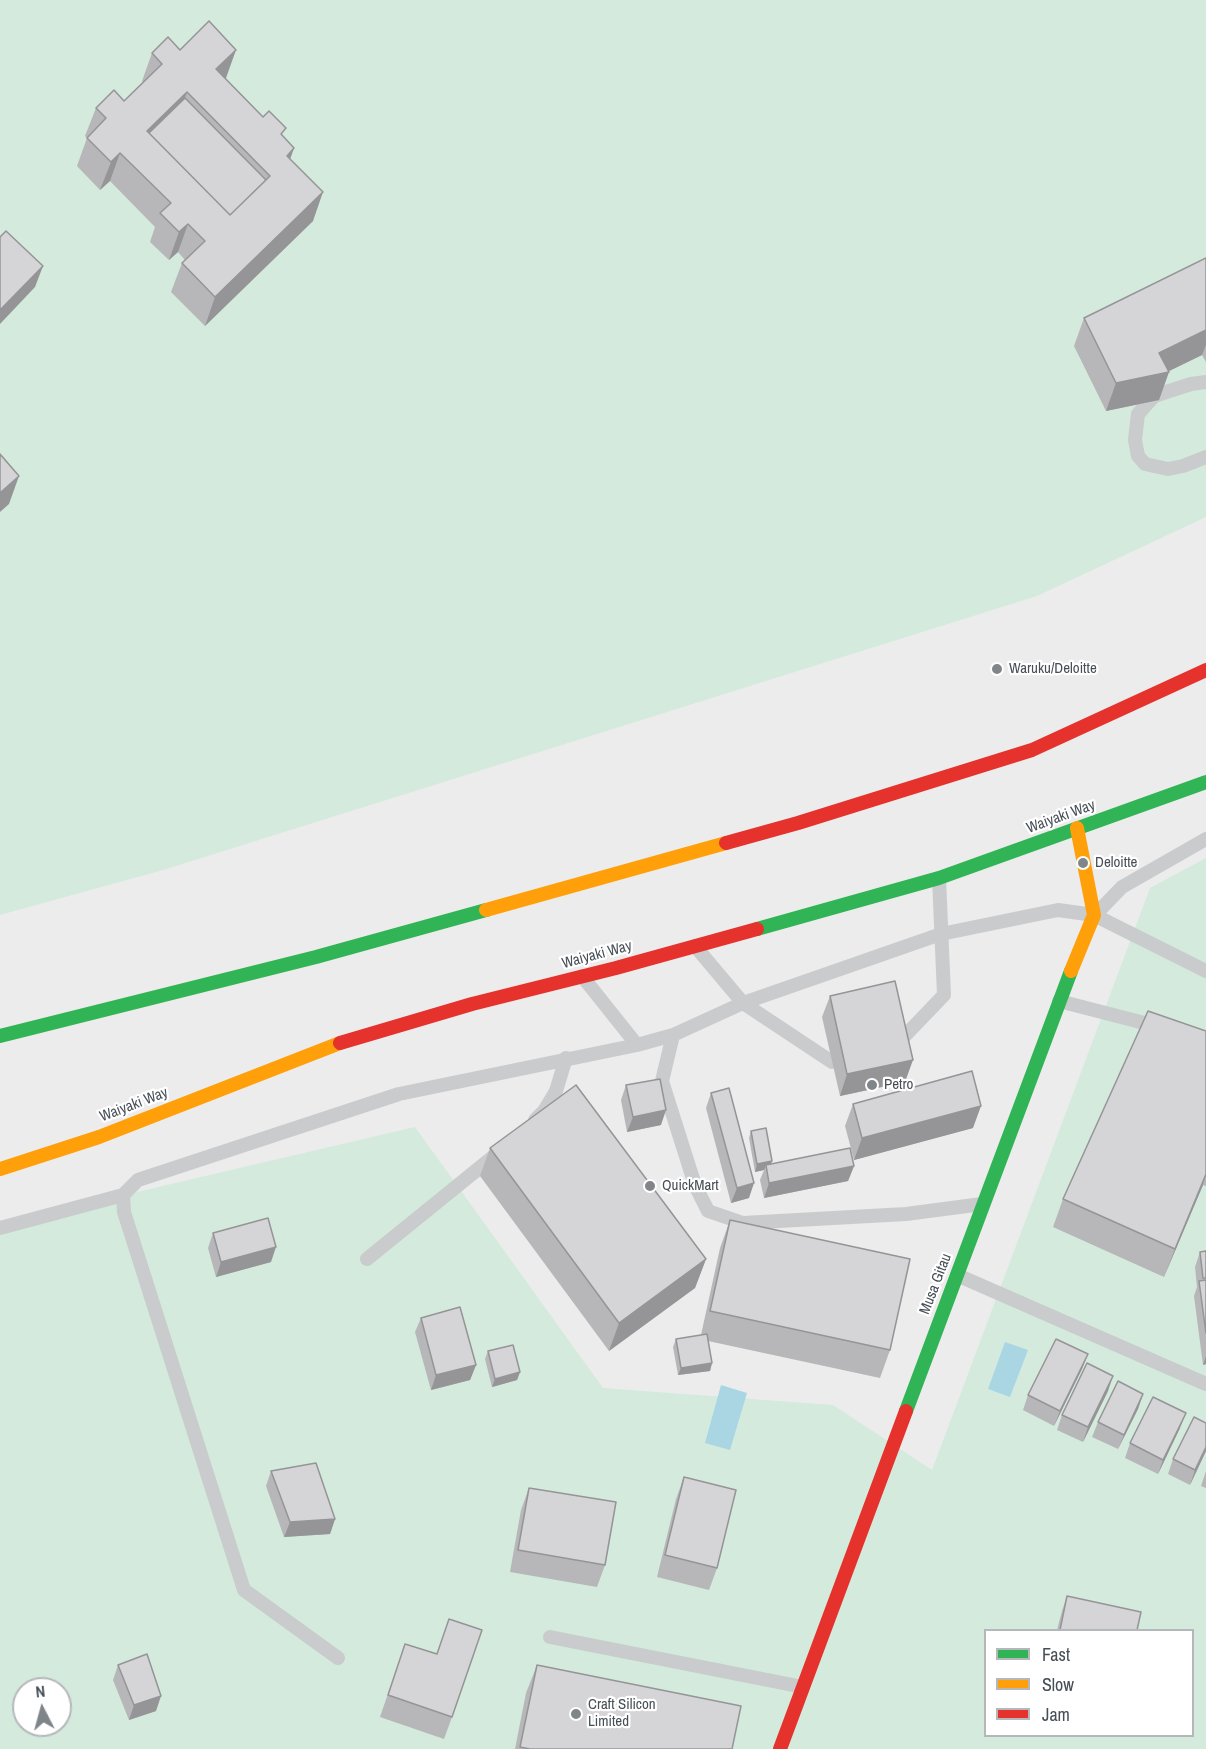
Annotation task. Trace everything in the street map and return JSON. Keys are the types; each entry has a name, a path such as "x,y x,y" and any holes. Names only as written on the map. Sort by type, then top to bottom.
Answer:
{"main road":[{"path":"0,1036 316,957 798,823 1032,750 1206,670"},
{"name":"Waiyaki Way","path":"0,1169 99,1137 337,1044 472,1004 939,878 1206,782"},
{"path":"1077,828 1094,915"},
{"name":"Musa Gitau","path":"780,1749 1059,1001 1094,915"}],"lane":[{"path":"1206,382 1191,384 1154,396 1138,414 1135,440 1138,456 1145,464 1168,469 1206,457"},
{"path":"1094,915 1122,887 1206,839"},
{"path":"897,1044 944,995 939,878"},
{"path":"0,1228 123,1194 138,1180 399,1095 566,1058 637,1045 673,1035 743,1003 941,934 1061,909 1094,915 1206,971"},
{"path":"695,945 743,1003 832,1062"},
{"path":"582,976 637,1045"},
{"path":"1059,1001 1172,1030"},
{"path":"673,1035 662,1081 695,1185 708,1211 743,1222 906,1214 983,1204"},
{"path":"524,1130 544,1111 556,1091 566,1058"},
{"path":"367,1259 509,1144"},
{"path":"123,1194 124,1212 244,1590 338,1658"},
{"path":"957,1275 1206,1384"},
{"path":"550,1637 803,1687"}],"green space":[{"path":"0,0 1206,0 1206,517 1037,596 163,870 0,915"},
{"path":"1206,858 1206,1749 0,1749 0,1224 415,1127 603,1388 833,1405 932,1470 1150,888"}],"water":[{"path":"1005,1342 1028,1350 1010,1397 988,1389"},
{"path":"721,1385 747,1393 730,1450 705,1443"}],"building":[{"path":"209,21 236,50 216,69 263,117 269,111 286,128 281,134 294,148 287,156 323,192 215,297 182,263 205,241 188,224 179,232 160,213 171,203 120,153 111,162 87,138 106,118 96,108 114,90 124,101 162,64 152,53 168,37 180,50","holes":["187,92 270,176 230,215 147,131"]},
{"path":"185,98 266,180 230,215 149,133"},
{"path":"6,231 43,266 0,310 0,237"},
{"path":"1206,258 1206,330 1159,353 1169,372 1116,383 1084,318"},
{"path":"0,454 19,476 0,493"},
{"path":"895,981 913,1060 847,1074 830,996"},
{"path":"1148,1011 1206,1031 1206,1174 1175,1249 1063,1199"},
{"path":"972,1071 981,1106 862,1138 853,1104"},
{"path":"660,1079 666,1110 633,1117 626,1085"},
{"path":"576,1085 706,1259 619,1323 490,1148"},
{"path":"729,1088 754,1183 737,1188 711,1093"},
{"path":"766,1128 772,1161 757,1164 751,1131"},
{"path":"850,1148 854,1166 769,1183 766,1165"},
{"path":"268,1218 276,1247 221,1262 213,1233"},
{"path":"730,1220 910,1259 890,1350 710,1311"},
{"path":"1206,1251 1206,1278 1203,1278 1200,1252"},
{"path":"1206,1280 1206,1333 1199,1281"},
{"path":"460,1307 476,1365 436,1375 421,1318"},
{"path":"707,1334 712,1363 681,1368 676,1339"},
{"path":"1056,1339 1088,1354 1060,1411 1028,1395"},
{"path":"513,1345 520,1372 495,1379 488,1351"},
{"path":"1087,1363 1113,1376 1088,1427 1062,1415"},
{"path":"1118,1381 1143,1394 1124,1435 1098,1422"},
{"path":"1153,1397 1186,1413 1163,1460 1130,1443"},
{"path":"1194,1417 1206,1423 1206,1447 1195,1470 1173,1459"},
{"path":"316,1463 335,1519 290,1522 271,1471"},
{"path":"684,1477 736,1490 717,1568 665,1555"},
{"path":"529,1488 616,1502 605,1565 518,1550"},
{"path":"1067,1596 1141,1612 1137,1629 1060,1629"},
{"path":"449,1619 482,1630 452,1717 388,1695 405,1644 437,1654"},
{"path":"147,1654 161,1696 134,1705 118,1665"},
{"path":"537,1665 741,1706 732,1749 530,1749 520,1747"}],"traffic: fast":[{"path":"757,929 939,878 1206,782"},
{"path":"0,1036 316,957 486,910"},
{"path":"906,1411 1071,971"}],"traffic: slow":[{"path":"1071,971 1094,915 1077,828"},
{"path":"486,910 726,843"},
{"path":"0,1169 99,1137 340,1043"}],"traffic: jam":[{"path":"726,843 798,823 1032,750 1206,670"},
{"path":"340,1043 472,1004 616,968 757,929"},
{"path":"780,1749 906,1411"}],"place":[{"name":"Waruku/Deloitte","path":"997,669"},
{"name":"Deloitte","path":"1083,863"},
{"name":"Petro","path":"872,1085"},
{"name":"QuickMart","path":"650,1186"},
{"name":"Craft Silicon Limited","path":"576,1714"}]}
